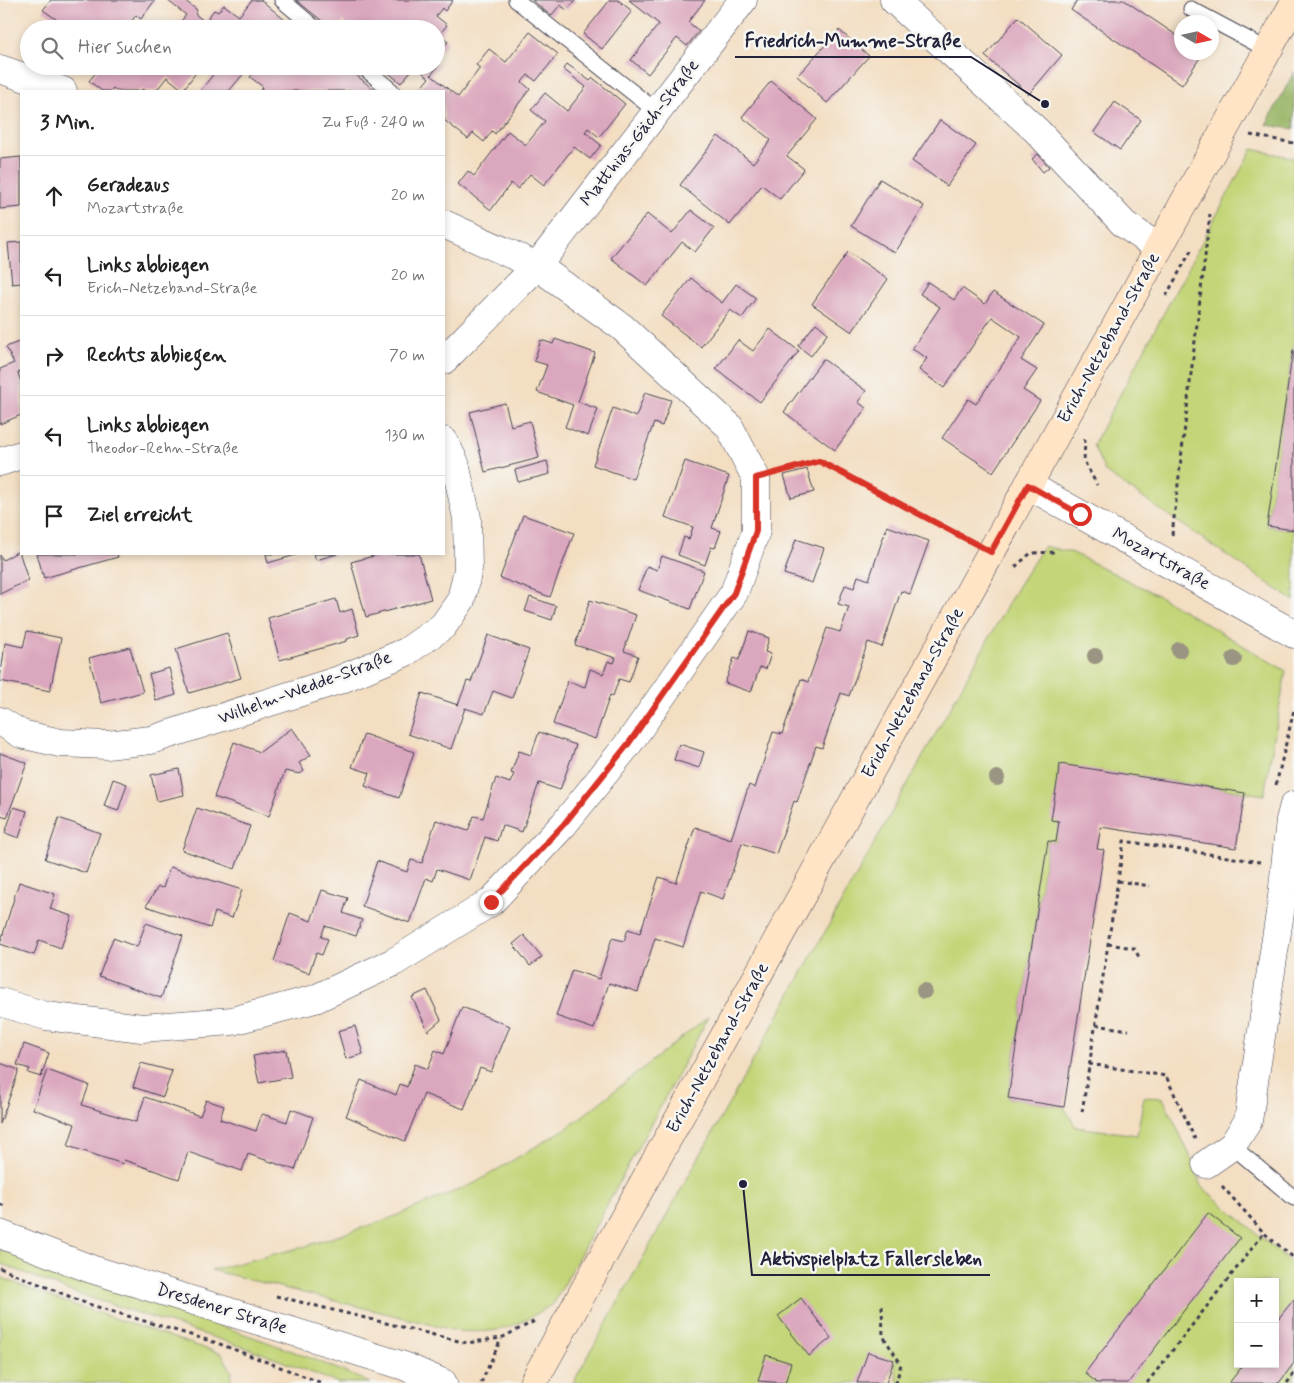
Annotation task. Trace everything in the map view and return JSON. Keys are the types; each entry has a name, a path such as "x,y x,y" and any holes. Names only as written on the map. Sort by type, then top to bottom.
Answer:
{"street":[{"name":"Matthias-Gäch-Straße","path":"445,359 537,266 744,0"},
{"path":"894,0 1037,131 1124,224 1159,248"},
{"name":"Erich-Netzeband-Straße","path":"533,1383 1294,3"},
{"path":"0,69 61,90"},
{"path":"0,1002 46,1016 142,1028 232,1021 315,999 394,962 491,902 564,824 623,750 734,593 756,531 756,478 728,426 622,327 537,266 445,224"},
{"name":"Wilhelm-Wedde-Straße","path":"0,721 21,734 60,743 107,745 151,740 339,680 406,652 443,626 460,600 468,569 467,518 454,463 445,443"},
{"path":"0,462 20,455"},
{"name":"Mozartstraße","path":"1028,485 1294,634"},
{"path":"1206,1164 1232,1146 1248,1121 1286,866 1290,820 1294,805"},
{"name":"Dresdener Straße","path":"0,1234 91,1269 404,1366 444,1383"}],"lane":[{"path":"282,0 305,20"},
{"path":"516,0 656,111"},
{"path":"1191,10 1268,50"},
{"path":"373,75 391,90"},
{"path":"1232,1146 1294,1198"}],"path":[{"path":"1249,135 1294,143"},
{"path":"1168,563 1210,210"},
{"path":"1086,431 1084,460 1097,485"},
{"path":"756,478 819,461 991,552 1006,574 1031,553 1057,552"},
{"path":"1082,1112 1124,841 1286,866"},
{"path":"1118,881 1150,886"},
{"path":"1108,944 1134,948 1139,957"},
{"path":"1096,1025 1128,1030"},
{"path":"0,1204 9,1208"},
{"path":"1147,1383 1264,1233"},
{"path":"0,1268 88,1304 217,1343 322,1383"},
{"path":"268,1293 467,1343 501,1338 547,1314 566,1324"},
{"path":"882,1306 883,1336 901,1364 896,1383"},
{"path":"481,1383 501,1338"},
{"path":"1287,1383 1294,1374"}],"green space":[{"path":"1294,72 1294,129 1266,125"},
{"path":"1252,149 1294,158 1294,343 1267,526 1294,530 1294,601 1105,472 1093,445"},
{"path":"1044,546 1073,553 1161,597 1286,671 1264,795 1060,765 1059,821 1056,842 1048,841 1008,1098 1064,1107 1076,1127 1137,1135 1144,1097 1163,1098 1192,1160 1201,1186 1294,1265 1294,1383 898,1383 894,1361 886,1383 573,1383 1018,586"},
{"path":"709,1016 554,1303 530,1318 498,1330 457,1331 211,1270 303,1247 383,1221 475,1183 570,1126"},
{"path":"0,1249 92,1283 279,1346 370,1383 338,1383 256,1351 66,1290 0,1263"},
{"path":"0,1277 53,1298 222,1354 232,1372 230,1383 0,1383"}],"building":[{"path":"51,0 155,0 141,19 136,15 132,20 55,20 43,10"},
{"path":"167,0 184,0 197,10 195,14 202,20 182,20 186,15"},
{"path":"252,0 261,0 285,20 206,20 214,10 218,12 224,5 239,16"},
{"path":"296,0 453,0 445,11 442,8 436,16 441,20 321,20"},
{"path":"532,0 576,0 567,10 560,5 551,16"},
{"path":"610,0 618,0 632,11 602,49 583,34"},
{"path":"629,0 705,0 688,22 699,31 687,46 677,38 648,74 631,60 659,24"},
{"path":"1077,0 1124,0 1174,34 1174,60 1198,60 1182,85 1071,10"},
{"path":"1018,17 1062,55 1029,94 985,56"},
{"path":"839,30 869,56 827,103 797,76"},
{"path":"530,32 558,54 536,81 528,75 522,82 530,89 495,134 492,131 484,142 473,133 468,139 445,121 445,90 419,90 429,78 426,75 431,75 458,97 480,68 476,65 489,49 506,62"},
{"path":"567,64 590,81 593,78 625,104 599,137 588,128 585,132 601,145 590,159 574,147 544,185 530,174 518,189 511,183 491,210 458,184 468,171 474,176 508,131 526,145 545,121 531,110 545,93 567,111 586,87 563,69"},
{"path":"94,75 194,75 183,90 167,77 157,90 116,90 113,88 111,90 101,90 89,81"},
{"path":"213,75 242,75 230,90 201,90"},
{"path":"252,75 356,75 374,90 261,90 263,87 250,77"},
{"path":"391,75 408,75 401,83"},
{"path":"771,81 817,119 787,156 804,169 780,199 762,185 730,225 680,185 718,136 753,163 771,140 742,117"},
{"path":"1115,102 1141,120 1120,150 1094,132"},
{"path":"940,120 976,145 947,186 912,161"},
{"path":"1038,154 1049,167 1043,172 1032,159"},
{"path":"20,157 20,207 0,209 0,159"},
{"path":"880,179 924,206 895,253 851,226"},
{"path":"691,210 714,228 695,252 682,242 647,286 611,258 647,214 672,234"},
{"path":"20,242 20,283 12,284 8,243"},
{"path":"848,252 888,279 852,332 812,304"},
{"path":"691,278 722,303 736,284 756,298 742,318 730,310 701,347 661,316"},
{"path":"928,282 954,300 962,288 985,304 993,292 1044,325 1021,360 1037,370 1023,390 1040,401 993,472 942,438 968,399 976,404 1021,337 992,317 944,388 919,370 927,358 912,349 940,307 920,294"},
{"path":"816,323 828,333 811,356 798,346"},
{"path":"770,329 799,351 760,402 716,369 738,340 753,351"},
{"path":"555,339 595,353 578,402 598,409 588,436 565,427 573,405 537,392 547,365 534,361 541,340 553,344"},
{"path":"20,341 20,372 18,373 20,379 20,415 0,424 0,369 14,363 6,347"},
{"path":"1294,350 1294,530 1267,526"},
{"path":"823,359 866,391 858,402 866,408 835,450 784,412"},
{"path":"645,392 671,400 662,426 654,423 633,479 593,465 613,408 636,417"},
{"path":"505,403 511,426 530,421 539,458 485,472 470,412"},
{"path":"547,461 550,474 518,482 515,470"},
{"path":"685,461 729,476 712,528 721,531 715,548 711,547 705,565 678,555 684,537 689,539 693,527 665,517"},
{"path":"807,469 814,492 791,498 784,475"},
{"path":"523,515 574,533 550,597 500,578"},
{"path":"887,526 929,541 910,594 901,591 882,647 868,642 849,696 841,693 822,748 816,746 797,802 794,801 776,854 742,843 723,899 701,891 683,947 655,938 638,992 609,983 594,1029 556,1016 572,970 599,979 612,938 624,941 628,929 640,933 659,877 676,883 695,827 731,839 749,785 755,788 773,732 782,734 801,679 808,682 827,628 840,632 849,607 838,604 845,585 854,588 858,576 869,580"},
{"path":"796,539 824,548 812,583 784,574"},
{"path":"19,551 28,580 0,594 0,555 3,560"},
{"path":"37,555 117,555 118,557 44,578"},
{"path":"266,555 296,555 268,563"},
{"path":"314,555 334,555 316,560"},
{"path":"377,555 419,555 431,599 366,617 351,562"},
{"path":"662,556 704,571 690,609 638,590 647,566 657,570"},
{"path":"530,597 556,606 552,620 525,611"},
{"path":"336,599 340,613 352,609 359,635 347,639 347,641 280,660 268,618"},
{"path":"590,600 636,615 624,651 638,656 629,682 619,679 613,696 610,695 595,739 553,724 568,681 585,687 590,669 603,674 608,661 614,663 616,658 575,645"},
{"path":"27,631 61,638 50,691 0,681 5,643 23,647"},
{"path":"749,631 769,638 765,652 771,654 766,669 760,667 751,692 725,683 734,658 739,660"},
{"path":"227,633 241,678 189,693 176,649"},
{"path":"488,635 529,650 512,698 493,691 484,714 465,708 451,749 408,734 422,693 458,705 467,681 471,682"},
{"path":"130,647 143,692 101,703 89,658"},
{"path":"169,668 176,695 156,701 149,674"},
{"path":"292,728 311,755 299,763 304,771 300,774 285,771 269,816 214,797 234,742 260,752"},
{"path":"539,732 576,745 560,790 539,783 522,832 502,825 497,841 485,837 470,880 437,869 433,881 426,878 410,923 362,906 377,861 407,872 411,860 422,863 436,820 468,831 474,816 483,818 496,778 510,783 514,774 511,773 519,751 531,755"},
{"path":"364,734 414,752 399,798 365,786 370,773 352,767"},
{"path":"679,744 704,752 699,768 674,760"},
{"path":"0,753 27,763 7,818 0,816"},
{"path":"1060,764 1245,793 1236,848 1101,827 1097,849 1104,850 1064,1107 1008,1098 1048,841 1056,842 1059,821 1051,820"},
{"path":"179,769 184,795 157,801 151,775"},
{"path":"113,779 127,784 118,811 104,806"},
{"path":"14,807 27,811 19,838 5,833"},
{"path":"197,808 250,826 235,869 182,850"},
{"path":"59,818 100,833 86,873 45,859"},
{"path":"170,867 242,890 232,918 215,912 210,928 146,906 158,887 163,888"},
{"path":"19,882 55,894 50,909 72,916 61,948 39,940 34,955 0,944"},
{"path":"322,890 348,898 343,913 362,920 356,936 325,926 321,937 328,939 322,955 316,953 309,973 274,961 290,913 311,921"},
{"path":"146,923 183,936 161,998 99,976 113,938 137,947"},
{"path":"524,935 542,957 530,966 513,944"},
{"path":"427,990 441,1020 428,1031 412,997"},
{"path":"462,1007 510,1026 491,1072 480,1068 464,1109 424,1094 405,1141 346,1116 361,1080 396,1095 400,1084 407,1087 415,1064 428,1069 435,1050 444,1054"},
{"path":"355,1026 363,1054 346,1059 338,1031"},
{"path":"24,1044 49,1053 41,1077 28,1073 30,1069 17,1065"},
{"path":"286,1050 291,1077 259,1083 253,1056"},
{"path":"0,1063 19,1070 0,1124"},
{"path":"141,1063 172,1071 163,1097 133,1087"},
{"path":"47,1070 89,1085 82,1105 136,1122 145,1097 200,1116 206,1100 224,1106 220,1119 256,1131 262,1114 287,1122 291,1109 313,1117 295,1170 248,1154 242,1171 188,1152 179,1179 124,1160 123,1164 68,1146 75,1124 33,1109"},
{"path":"1208,1213 1240,1238 1128,1383 1097,1383 1085,1373"},
{"path":"801,1298 831,1338 809,1356 778,1316"},
{"path":"1294,1299 1294,1363 1279,1383 1229,1383 1241,1368 1279,1368 1279,1318"},
{"path":"868,1352 894,1360 886,1383 857,1383"},
{"path":"766,1355 791,1363 785,1383 758,1381"}],"place":[{"name":"Friedrich-Mumme-Straße","path":"1045,104"},
{"name":"Aktivspielplatz Fallersleben","path":"743,1184"}],"route":[{"path":"491,902 564,824 629,743 734,593 756,531 756,478 819,461 991,552 1028,485 1080,514"}]}
